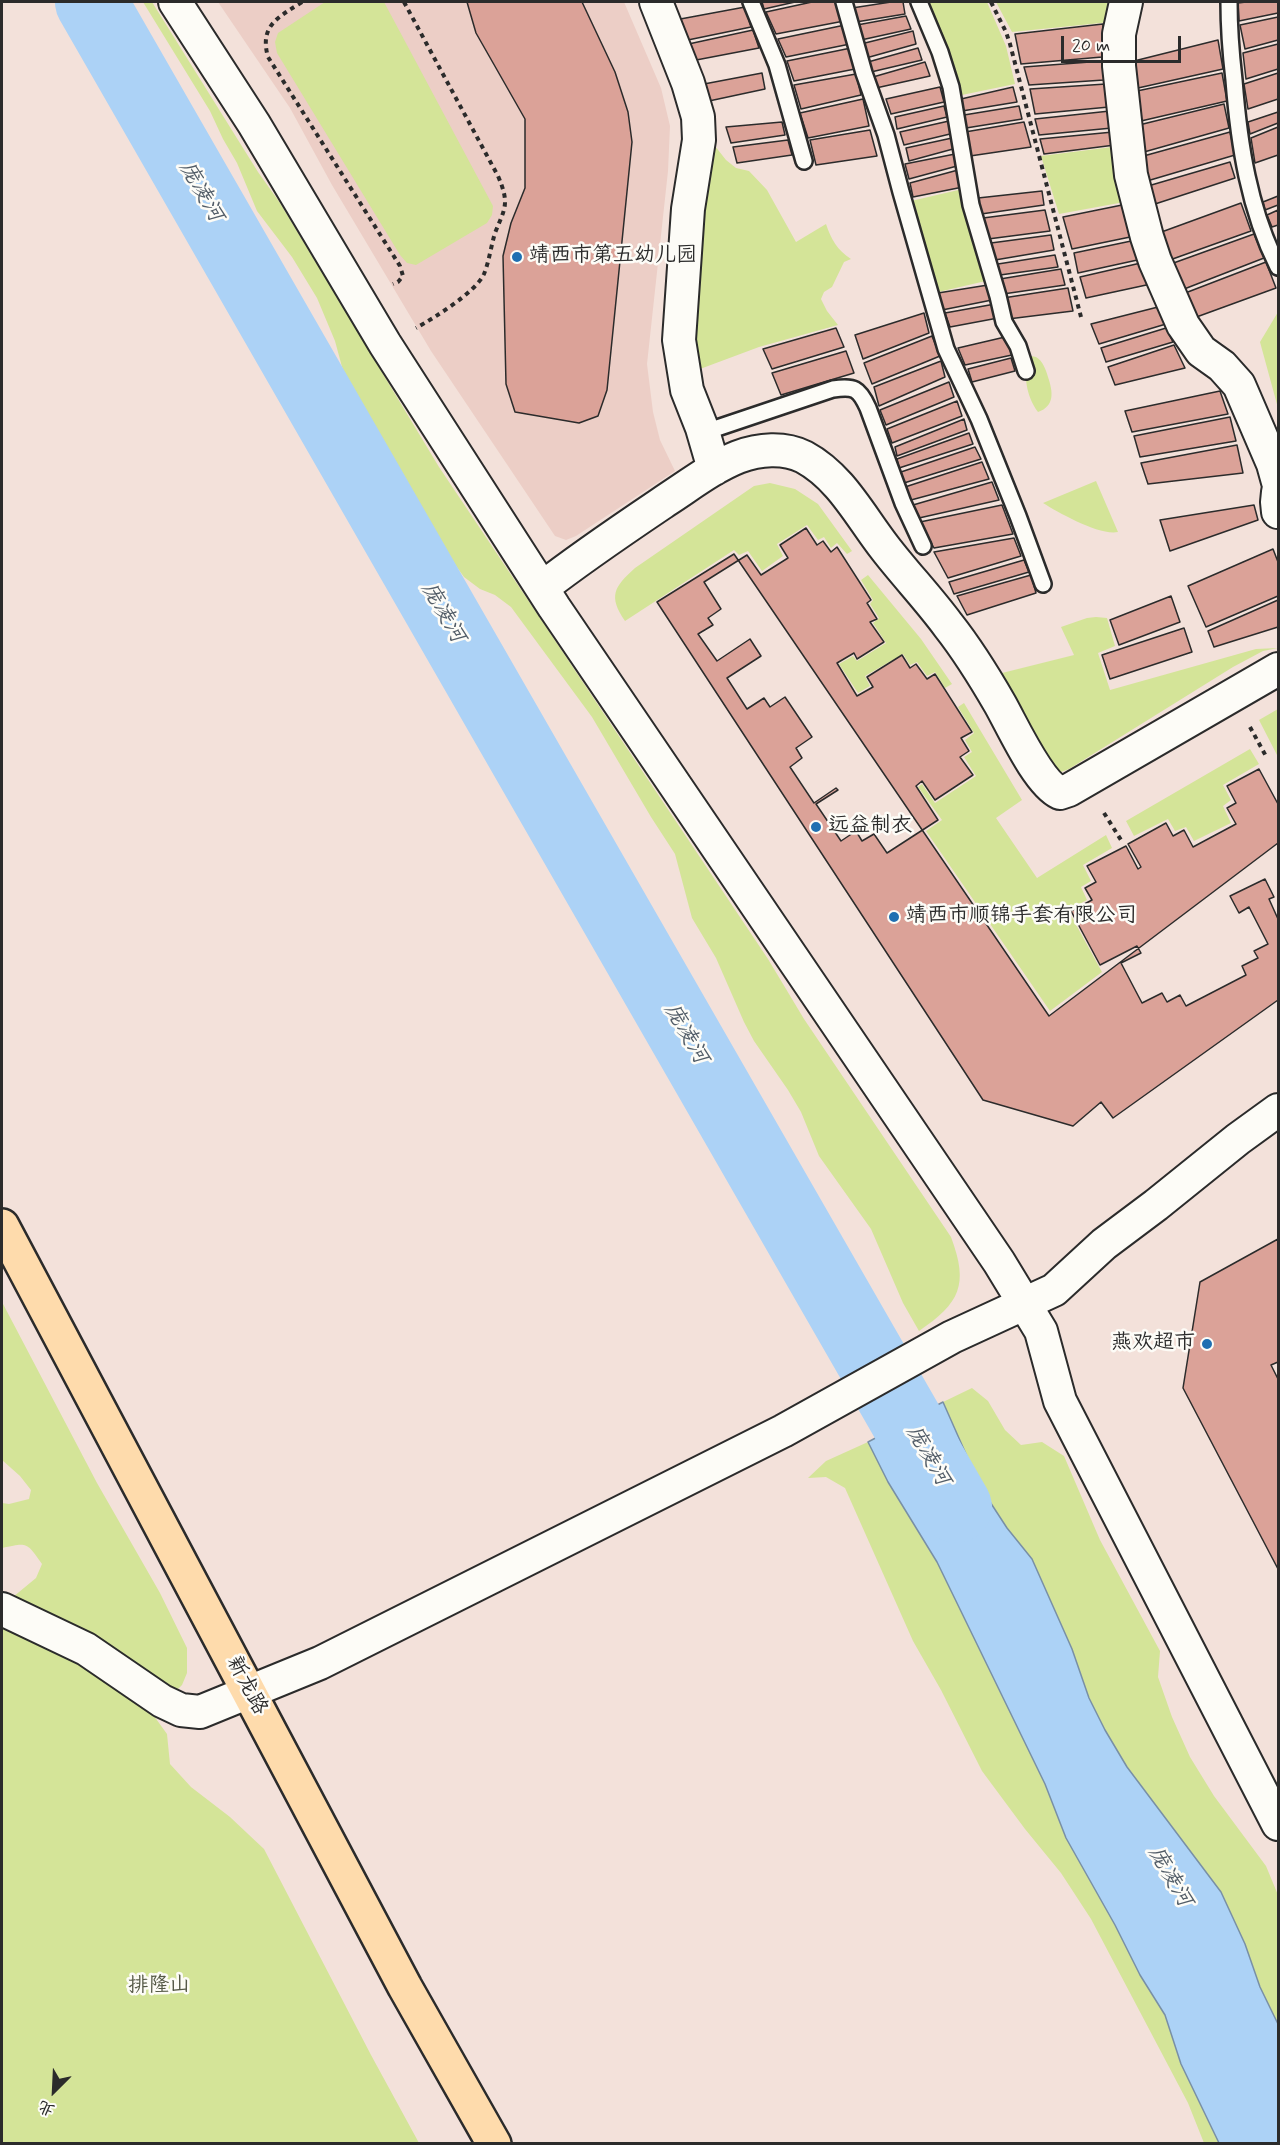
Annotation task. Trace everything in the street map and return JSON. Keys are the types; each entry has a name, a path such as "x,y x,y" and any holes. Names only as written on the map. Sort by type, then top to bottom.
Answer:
{"main road":[{"name":"新龙路","path":"2,1227 240,1695 474,2144"},
{"name":"新龙路","path":"2,1262 240,1695 494,2144"}],"street":[{"path":"175,2 254,124 385,344 543,588 959,1200 1041,1331 1060,1401 1278,1824"},
{"path":"656,2 688,83 698,117 699,140 688,209 679,340 687,390 702,428 714,469"},
{"path":"1126,2 1119,34 1119,66 1131,175 1147,237 1183,325 1201,351 1222,366 1239,385 1273,464 1278,482"},
{"path":"543,588 594,548 714,469 738,457 762,450 781,450 802,456 822,469 841,488 878,540 949,625 1001,705 1043,778 1052,789 1060,793 1069,790 1278,669"},
{"path":"1278,492 1278,512"},
{"path":"2,1609 86,1649 162,1701 181,1710 200,1712 320,1663 783,1431 952,1336 1053,1290 1104,1244 1278,1110"}],"lane":[{"path":"751,2 777,65 804,161"},
{"path":"844,2 864,74 886,135 940,332 955,370 979,419 1043,584"},
{"path":"919,2 940,52 951,87 971,205 1004,322 1018,346 1026,371"},
{"path":"1229,2 1236,100 1247,180 1263,232 1278,267"},
{"path":"702,428 717,428 833,389 847,387 857,389 863,397 894,482 923,546"}],"path":[{"path":"302,2 277,18 268,30 264,43 268,57 400,266 403,276 398,282 386,288"},
{"path":"404,2 498,176 505,194 503,214 488,255 484,275 450,306 410,331"},
{"path":"991,2 1010,44 1081,317"}],"shaded area":[{"name":"靖西市第五幼儿园","path":"218,2 624,2 661,88 670,126 668,171 647,364 653,412 660,440 675,471 576,536 566,540 555,536 431,351 332,185 290,108"}],"green space":[{"path":"143,2 152,2 258,172 280,203 439,467 951,1237 959,1268 960,1280 957,1291 952,1302 944,1311 919,1331 903,1303 871,1229 819,1156 801,1112 744,1022 716,958 692,918 675,854 592,717 511,607 464,577 435,537 345,378 335,341 317,298 292,257 257,211 237,163 210,111"},
{"path":"325,2 384,2 493,206 492,215 487,223 416,265 407,263 400,255 277,53 275,42 278,33"},
{"path":"924,2 987,2 1006,46 1015,84 957,96"},
{"path":"996,2 1117,2 1111,22 1012,32"},
{"path":"711,141 726,160 736,168 749,171 767,190 796,242 826,224 835,244 851,259 844,262 832,287 824,292 821,299 838,325 759,347 692,372 695,284"},
{"path":"1120,146 1130,201 1059,214 1041,156"},
{"path":"967,188 990,280 934,293 911,201"},
{"path":"1278,312 1278,408 1260,342"},
{"path":"1026,355 1036,357 1041,361 1051,388 1050,402 1038,412 1030,399 1027,385"},
{"path":"1096,481 1118,532 1101,531 1069,518 1043,503"},
{"path":"770,483 795,489 818,504 852,551 847,554 837,543 831,548 824,537 818,540 807,525 777,544 783,556 762,571 748,551 739,555 734,550 625,621 616,605 616,592 622,581 635,568 754,486"},
{"path":"868,575 921,639 952,684 945,688 935,672 927,676 917,662 910,665 903,654 865,676 870,686 858,693 839,664 853,656 857,661 886,643 873,623 879,618 870,604 873,600 861,580"},
{"path":"1096,617 1107,618 1115,646 1098,653 1110,690 1256,649 1278,648 1263,651 1233,667 1061,772 1052,767 1028,722 998,674 1074,655 1061,627"},
{"path":"964,703 1022,800 996,818 1037,878 1106,835 1112,848 1083,865 1091,881 1081,887 1087,900 1068,910 1102,972 1050,1011 926,831 942,820 918,787 922,784 935,803 976,776 964,757 972,752 965,740 974,733 958,707"},
{"path":"1278,709 1278,754 1277,755 1259,720"},
{"path":"1250,749 1259,764 1223,785 1231,800 1223,806 1231,823 1194,841 1186,827 1175,831 1168,819 1134,836 1126,821"},
{"path":"2,1302 97,1483 160,1593 187,1648 187,1673 182,1685 176,1691 13,1597 36,1578 42,1564 33,1551 25,1546 2,1548 2,1503 9,1504 29,1499 31,1490 20,1476 2,1460"},
{"path":"972,1388 988,1401 1005,1430 1021,1445 1042,1442 1064,1456 1100,1540 1160,1651 1158,1677 1172,1717 1190,1757 1214,1796 1266,1866 1278,1895 1278,2024 1260,1987 1245,1944 1221,1892 1127,1767 1105,1730 1089,1698 1072,1649 1032,1559 1007,1528 981,1488 943,1402"},
{"path":"868,1442 888,1482 937,1562 1045,1784 1066,1838 1140,1975 1165,2015 1181,2064 1219,2143 1204,2143 1188,2103 1091,1919 1061,1873 982,1771 913,1641 845,1488 826,1477 808,1478 826,1461"},
{"name":"排隆山","path":"2,1626 120,1686 154,1716 167,1734 170,1764 191,1787 230,1817 264,1849 419,2143 2,2144"}],"water":[{"path":"943,1402 981,1488 1007,1528 1032,1559 1072,1649 1089,1698 1105,1730 1127,1767 1221,1892 1245,1944 1260,1987 1278,2024 1278,2143 1219,2143 1181,2064 1165,2015 1140,1975 1066,1838 1045,1784 937,1562 888,1482 868,1442"}],"building":[{"path":"467,2 582,2 615,72 628,112 632,142 607,390 598,416 579,423 515,412 506,384 503,256 511,223 525,188 525,119 476,33"},
{"path":"762,2 795,2 764,9"},
{"path":"812,2 839,2 844,21 776,34 766,12"},
{"path":"903,2 905,14 856,22 852,8"},
{"path":"1278,2 1278,13 1239,21 1238,3"},
{"path":"745,7 751,27 683,41 675,20"},
{"path":"906,16 911,29 861,40 857,25"},
{"path":"1278,17 1278,40 1245,49 1240,25"},
{"path":"1103,24 1102,57 1021,64 1015,34"},
{"path":"845,25 850,44 786,57 778,39"},
{"path":"753,30 759,48 691,61 684,45"},
{"path":"913,31 916,44 866,58 861,44"},
{"path":"1218,40 1223,69 1138,88 1134,61"},
{"path":"1278,44 1278,69 1246,79 1243,53"},
{"path":"851,48 855,69 794,81 787,61"},
{"path":"918,48 922,60 871,72 868,62"},
{"path":"1103,61 1104,80 1029,85 1024,67"},
{"path":"925,62 930,76 876,88 873,77"},
{"path":"762,73 765,89 709,101 704,84"},
{"path":"1222,73 1227,101 1141,121 1137,91"},
{"path":"1278,73 1278,99 1248,109 1244,84"},
{"path":"856,74 861,95 801,109 794,85"},
{"path":"1106,84 1109,107 1035,114 1030,89"},
{"path":"940,87 944,102 891,114 886,99"},
{"path":"1013,87 1017,102 962,111 961,99"},
{"path":"863,99 869,126 808,138 800,113"},
{"path":"1224,104 1229,128 1144,152 1139,125"},
{"path":"944,106 947,117 897,129 895,117"},
{"path":"1019,106 1022,119 966,128 964,115"},
{"path":"1110,111 1112,128 1039,135 1035,119"},
{"path":"1278,112 1278,123 1250,134 1248,122"},
{"path":"949,121 950,134 904,145 900,132"},
{"path":"782,122 785,135 731,143 726,127"},
{"path":"1024,122 1031,147 970,156 965,132"},
{"path":"1278,127 1278,155 1255,163 1251,138"},
{"path":"870,130 877,156 816,165 810,140"},
{"path":"1113,132 1115,145 1044,154 1040,139"},
{"path":"1230,132 1235,155 1147,181 1140,157"},
{"path":"952,138 953,149 909,161 906,148"},
{"path":"788,140 792,155 737,163 733,147"},
{"path":"955,154 957,166 909,179 905,164"},
{"path":"1230,162 1235,178 1155,204 1148,186"},
{"path":"958,170 963,187 913,197 910,183"},
{"path":"1042,191 1044,205 981,214 978,198"},
{"path":"1278,196 1278,205 1265,210 1263,202"},
{"path":"1241,203 1251,231 1167,261 1156,234"},
{"path":"1127,204 1135,236 1072,249 1063,217"},
{"path":"1045,210 1050,231 988,239 983,218"},
{"path":"1278,210 1278,225 1272,227 1267,215"},
{"path":"1254,234 1264,258 1179,291 1168,265"},
{"path":"1051,235 1054,250 995,260 991,243"},
{"path":"1136,240 1142,259 1078,273 1074,253"},
{"path":"1055,255 1058,267 1000,275 998,264"},
{"path":"1145,262 1151,284 1086,298 1080,277"},
{"path":"1266,262 1276,288 1191,319 1180,295"},
{"path":"1061,269 1065,285 1003,294 1000,279"},
{"path":"988,285 992,300 942,310 938,293"},
{"path":"1068,288 1073,311 1008,319 1003,298"},
{"path":"995,304 998,318 950,327 945,313"},
{"path":"1158,307 1166,324 1099,344 1091,324"},
{"path":"924,313 929,333 863,359 855,335"},
{"path":"836,328 844,347 772,369 763,349"},
{"path":"1166,328 1173,342 1106,362 1101,348"},
{"path":"932,336 940,356 872,384 864,363"},
{"path":"1005,337 1012,355 965,365 958,348"},
{"path":"1174,345 1185,368 1115,385 1108,367"},
{"path":"846,351 854,373 781,395 772,373"},
{"path":"1011,358 1015,371 972,382 968,369"},
{"path":"941,361 945,377 879,406 874,387"},
{"path":"949,382 954,397 886,425 880,410"},
{"path":"1220,391 1228,414 1132,432 1125,411"},
{"path":"957,401 962,416 892,443 887,429"},
{"path":"1230,417 1236,441 1140,457 1134,436"},
{"path":"964,419 967,430 897,456 895,447"},
{"path":"969,433 973,444 899,468 897,459"},
{"path":"1237,445 1243,473 1148,484 1141,463"},
{"path":"975,447 981,459 904,483 901,472"},
{"path":"982,462 989,479 911,500 905,487"},
{"path":"992,482 999,500 919,518 913,505"},
{"path":"1002,505 1013,534 934,548 920,522"},
{"path":"1254,505 1258,520 1170,551 1160,520"},
{"path":"806,528 817,545 823,541 831,552 837,547 871,600 867,603 877,619 870,622 884,642 857,659 854,653 837,663 857,696 873,687 867,677 902,655 910,668 916,664 927,679 935,674 972,732 961,738 969,751 960,757 973,775 935,800 922,781 916,786 938,820 887,853 874,834 862,841 856,831 841,841 816,804 838,790 836,788 814,803 790,767 802,758 796,748 812,737 785,697 770,707 764,698 747,709 727,678 761,656 750,639 717,661 698,634 713,625 708,618 721,609 704,582 747,555 761,575 788,558 780,545"},
{"path":"1014,538 1021,556 948,578 934,552"},
{"path":"1273,549 1278,562 1278,596 1206,627 1188,586"},
{"path":"734,554 1049,1016 1278,843 1278,1000 1113,1118 1101,1102 1073,1126 983,1100 657,602"},
{"path":"1024,560 1029,572 954,594 949,582"},
{"path":"1031,575 1036,593 967,615 957,596"},
{"path":"1171,596 1180,622 1119,645 1110,620"},
{"path":"1278,600 1278,627 1214,647 1208,631"},
{"path":"1184,628 1192,652 1110,679 1102,655"},
{"path":"1259,769 1278,804 1278,919 1269,899 1274,897 1265,879 1230,896 1239,913 1249,907 1268,944 1254,951 1258,958 1242,966 1246,975 1186,1006 1180,995 1167,1002 1162,993 1142,1003 1121,963 1141,953 1137,946 1100,965 1071,911 1092,900 1085,888 1096,882 1087,866 1126,846 1138,869 1141,867 1128,844 1166,823 1173,836 1184,830 1193,847 1236,824 1227,808 1236,803 1227,786"},
{"path":"1278,1239 1278,1362 1271,1365 1278,1379 1278,1569 1183,1388 1200,1282"}],"waterway":[{"name":"庞凌河","path":"91,2 956,1507"}],"place":[{"name":"靖西市第五幼儿园","path":"517,257"},
{"name":"远益制衣","path":"816,827"},
{"name":"靖西市顺锦手套有限公司","path":"894,917"},
{"name":"燕欢超市","path":"1207,1344"}]}
